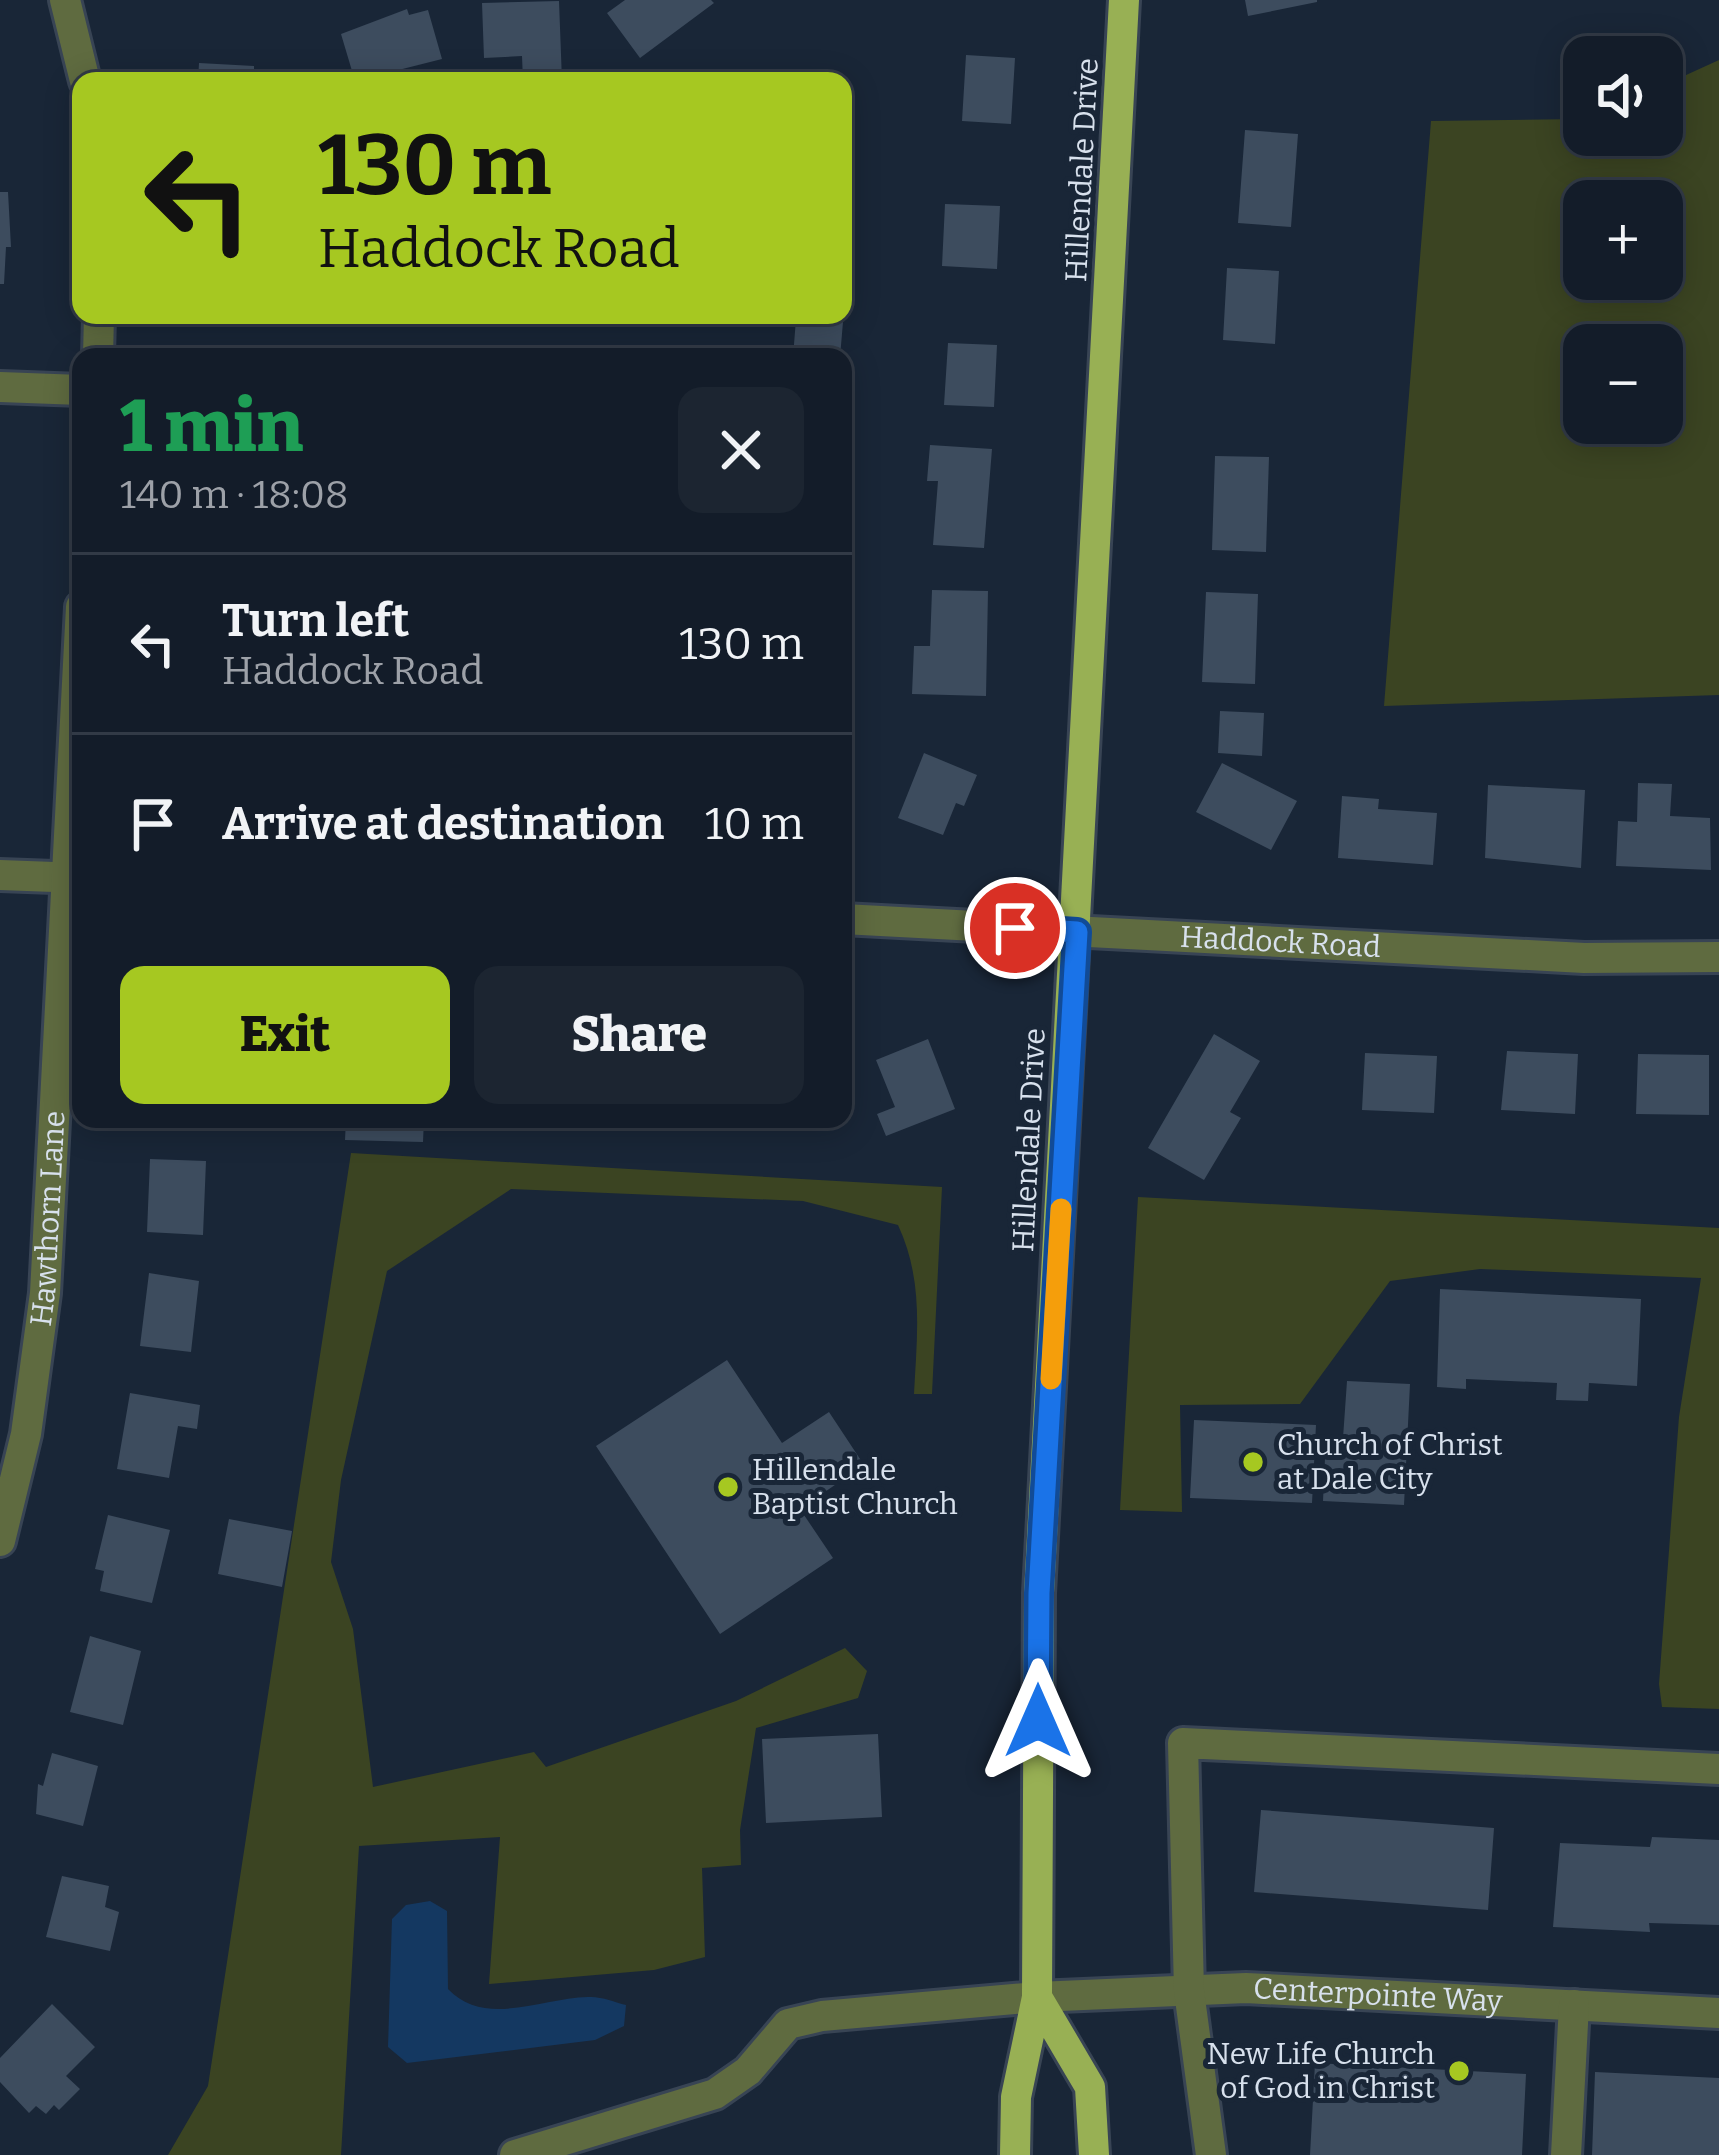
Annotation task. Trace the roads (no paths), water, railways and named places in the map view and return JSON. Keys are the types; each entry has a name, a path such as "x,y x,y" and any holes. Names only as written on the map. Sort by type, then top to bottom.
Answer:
{"main road":[{"name":"Hillendale Drive","path":"1015,2155 1016,2097 1037,1997 1039,1593 1124,0"},
{"path":"1037,1997 1090,2087 1094,2155"}],"street":[{"path":"65,0 84,72"},
{"path":"0,387 72,390"},
{"path":"0,874 72,878"},
{"name":"Hawthorn Lane","path":"0,1541 26,1434 45,1293 72,893"},
{"name":"Haddock Road","path":"852,920 1583,958 1719,957"},
{"path":"1211,2155 1189,1991 1183,1743 1719,1769"},
{"name":"Centerpointe Way","path":"515,2155 715,2094 748,2071 788,2024 822,2016 1037,1997 1246,1988 1719,2012"},
{"path":"1566,2155 1574,2005"}],"water":[{"path":"430,1901 447,1911 448,1989 463,2001 496,2009 598,1997 626,2005 624,2026 595,2040 407,2063 388,2047 392,1919 406,1905"}],"place":[{"name":"Church of Christ at Dale City","path":"1253,1462"},
{"name":"Hillendale Baptist Church","path":"728,1487"},
{"name":"New Life Church of God in Christ","path":"1459,2071"}]}
